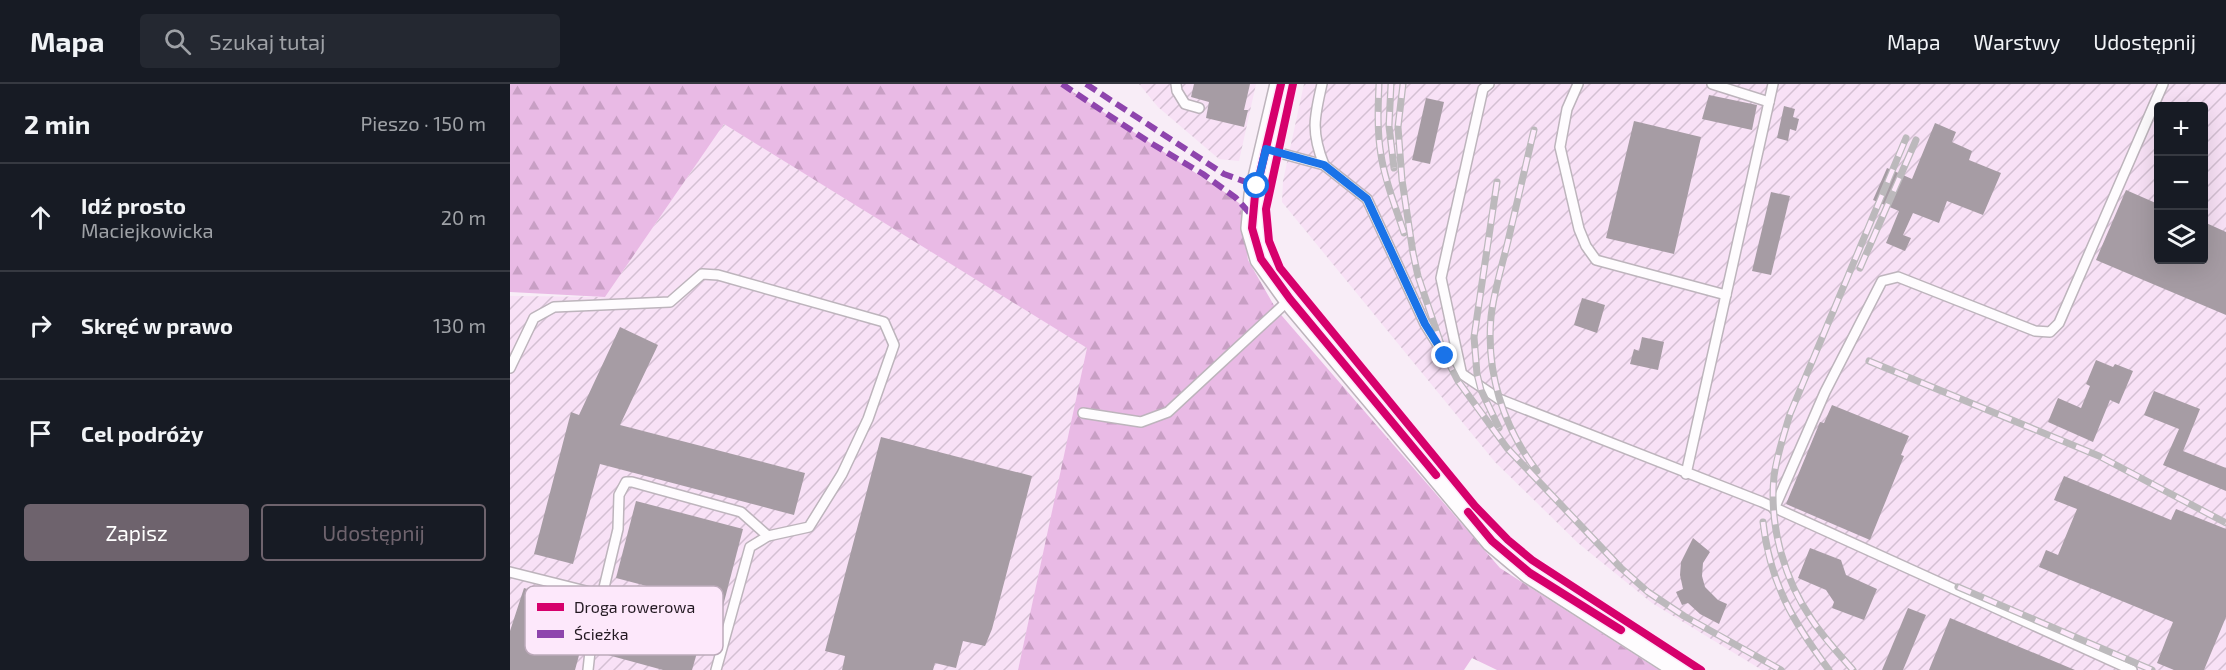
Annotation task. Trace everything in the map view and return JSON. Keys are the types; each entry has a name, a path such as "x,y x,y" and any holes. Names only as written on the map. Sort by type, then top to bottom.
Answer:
{"street":[{"path":"1281,84 1255,195 1252,228 1261,259 1290,299 1492,541 1530,573 1681,670"}],"lane":[{"path":"1176,84 1177,91 1185,104 1199,108"},
{"path":"1322,84 1314,120 1317,146 1324,165"},
{"path":"1462,374 1441,278 1483,88 1489,84"},
{"path":"1578,84 1567,109 1560,147 1579,229 1586,246 1596,260 1726,295"},
{"path":"1712,84 1769,102"},
{"path":"1686,474 1773,84"},
{"path":"1774,508 1826,392 1882,281 1898,277 2036,331 2050,332 2059,323 2163,84"},
{"path":"1266,149 1324,165 1367,199 1425,324 1445,356 1462,374 1499,399 1774,508 2132,670"},
{"path":"510,368 534,318 554,307 670,302 702,274 718,275 884,322 894,345 868,419 842,474 809,527 768,536 750,547 723,645"},
{"path":"1083,413 1142,422 1168,412 1290,299"},
{"path":"604,586 618,529 620,495 626,483 632,482 741,512 768,536"},
{"path":"510,572 566,586"},
{"path":"588,670 590,655"},
{"path":"716,670 720,655"}],"shaded area":[{"path":"1139,84 1256,84 1239,161 1219,159 1158,107"},
{"path":"1304,84 2226,84 2226,670 1762,670 1652,603 1578,543 1495,462 1282,202 1283,181"},
{"path":"724,124 1088,348 1018,670 510,670 510,296 605,297"}],"green space":[{"path":"510,84 1061,84 1241,205 1248,260 1276,309 1500,568 1659,670 1497,670 1472,658 1464,670 1018,670 1087,348 724,124 605,297 510,292"}],"building":[{"path":"1194,84 1250,84 1244,110 1248,110 1244,127 1206,118 1209,102 1191,97"},
{"path":"1709,95 1757,105 1752,130 1702,119"},
{"path":"1426,98 1444,102 1430,164 1412,160"},
{"path":"1784,106 1795,109 1793,117 1799,119 1796,131 1790,129 1788,141 1777,138"},
{"path":"1634,121 1701,137 1674,254 1606,238"},
{"path":"1935,123 1956,132 1952,142 1972,151 1969,160 2001,173 1983,215 1947,201 1939,223 1913,213 1903,235 1911,238 1905,251 1886,243 1899,211 1873,200 1887,168 1912,179"},
{"path":"2126,190 2154,202 2154,264 2208,264 2208,224 2226,232 2226,315 2096,260"},
{"path":"1771,192 1790,196 1771,275 1752,271"},
{"path":"1582,298 1605,305 1597,333 1574,325"},
{"path":"620,327 658,345 620,425 805,473 794,515 600,464 573,564 534,554 571,412 579,415"},
{"path":"1642,337 1664,342 1658,370 1630,364 1634,349 1639,351"},
{"path":"2096,360 2113,367 2115,364 2133,371 2119,404 2110,400 2093,442 2048,422 2058,398 2081,408 2090,386 2086,384"},
{"path":"2154,391 2200,409 2183,451 2226,468 2226,491 2163,465 2179,429 2144,415"},
{"path":"1832,405 1909,436 1901,455 1904,456 1870,540 1786,504 1820,422 1824,423"},
{"path":"881,437 1032,476 992,629 985,646 963,641 956,668 935,663 933,670 842,670 845,656 825,651"},
{"path":"2064,476 2171,520 2176,509 2226,529 2226,617 2204,670 2174,670 2157,663 2173,622 2039,567 2046,550 2058,555 2077,509 2054,500"},
{"path":"636,501 743,529 723,606 723,586 647,586 616,578"},
{"path":"1693,538 1710,552 1703,563 1702,576 1705,587 1718,600 1727,604 1719,624 1700,614 1688,603 1682,605 1676,592 1683,589 1680,575 1681,562"},
{"path":"1810,548 1841,560 1846,575 1877,589 1864,620 1832,608 1834,602 1826,590 1798,578"},
{"path":"525,588 525,655 579,655 575,670 510,670 510,631"},
{"path":"1908,608 1926,615 1903,670 1882,670"},
{"path":"1950,618 2075,670 1929,670"},
{"path":"608,655 696,655 692,670 663,670"}],"railway":[{"path":"1379,84 1378,128 1381,155 1404,233"},
{"path":"1391,84 1389,126 1394,168"},
{"path":"1403,84 1398,127 1402,180 1413,253 1418,276 1445,356 1458,381 1507,448 1621,568 1648,592 1684,616 1781,670"},
{"path":"1534,130 1494,298 1490,338 1491,358 1499,398 1515,436 1537,471"},
{"path":"1853,670 1812,620 1786,570 1776,533 1774,476 1790,414 1906,138"},
{"path":"1860,268 1916,140"},
{"path":"1497,182 1474,337 1477,374 1481,390 1499,428"},
{"path":"1869,361 2099,456 2226,523"},
{"path":"1763,522 1771,564 1785,601 1804,635 1829,670"},
{"path":"1958,587 2152,670"}],"marked path":[{"path":"1062,84 1149,142 1203,174 1236,198 1253,217"},
{"path":"1086,84 1224,174 1257,186"}],"cycle path":[{"path":"1281,84 1255,195 1252,228 1261,259 1290,299 1436,475"},
{"path":"1293,84 1266,209 1269,241 1280,268 1475,506 1508,540 1532,560 1701,670"},
{"path":"1468,512 1492,541 1530,573 1621,630"}],"route":[{"path":"1257,186 1266,149 1324,165 1367,199 1425,324 1445,356"}]}
